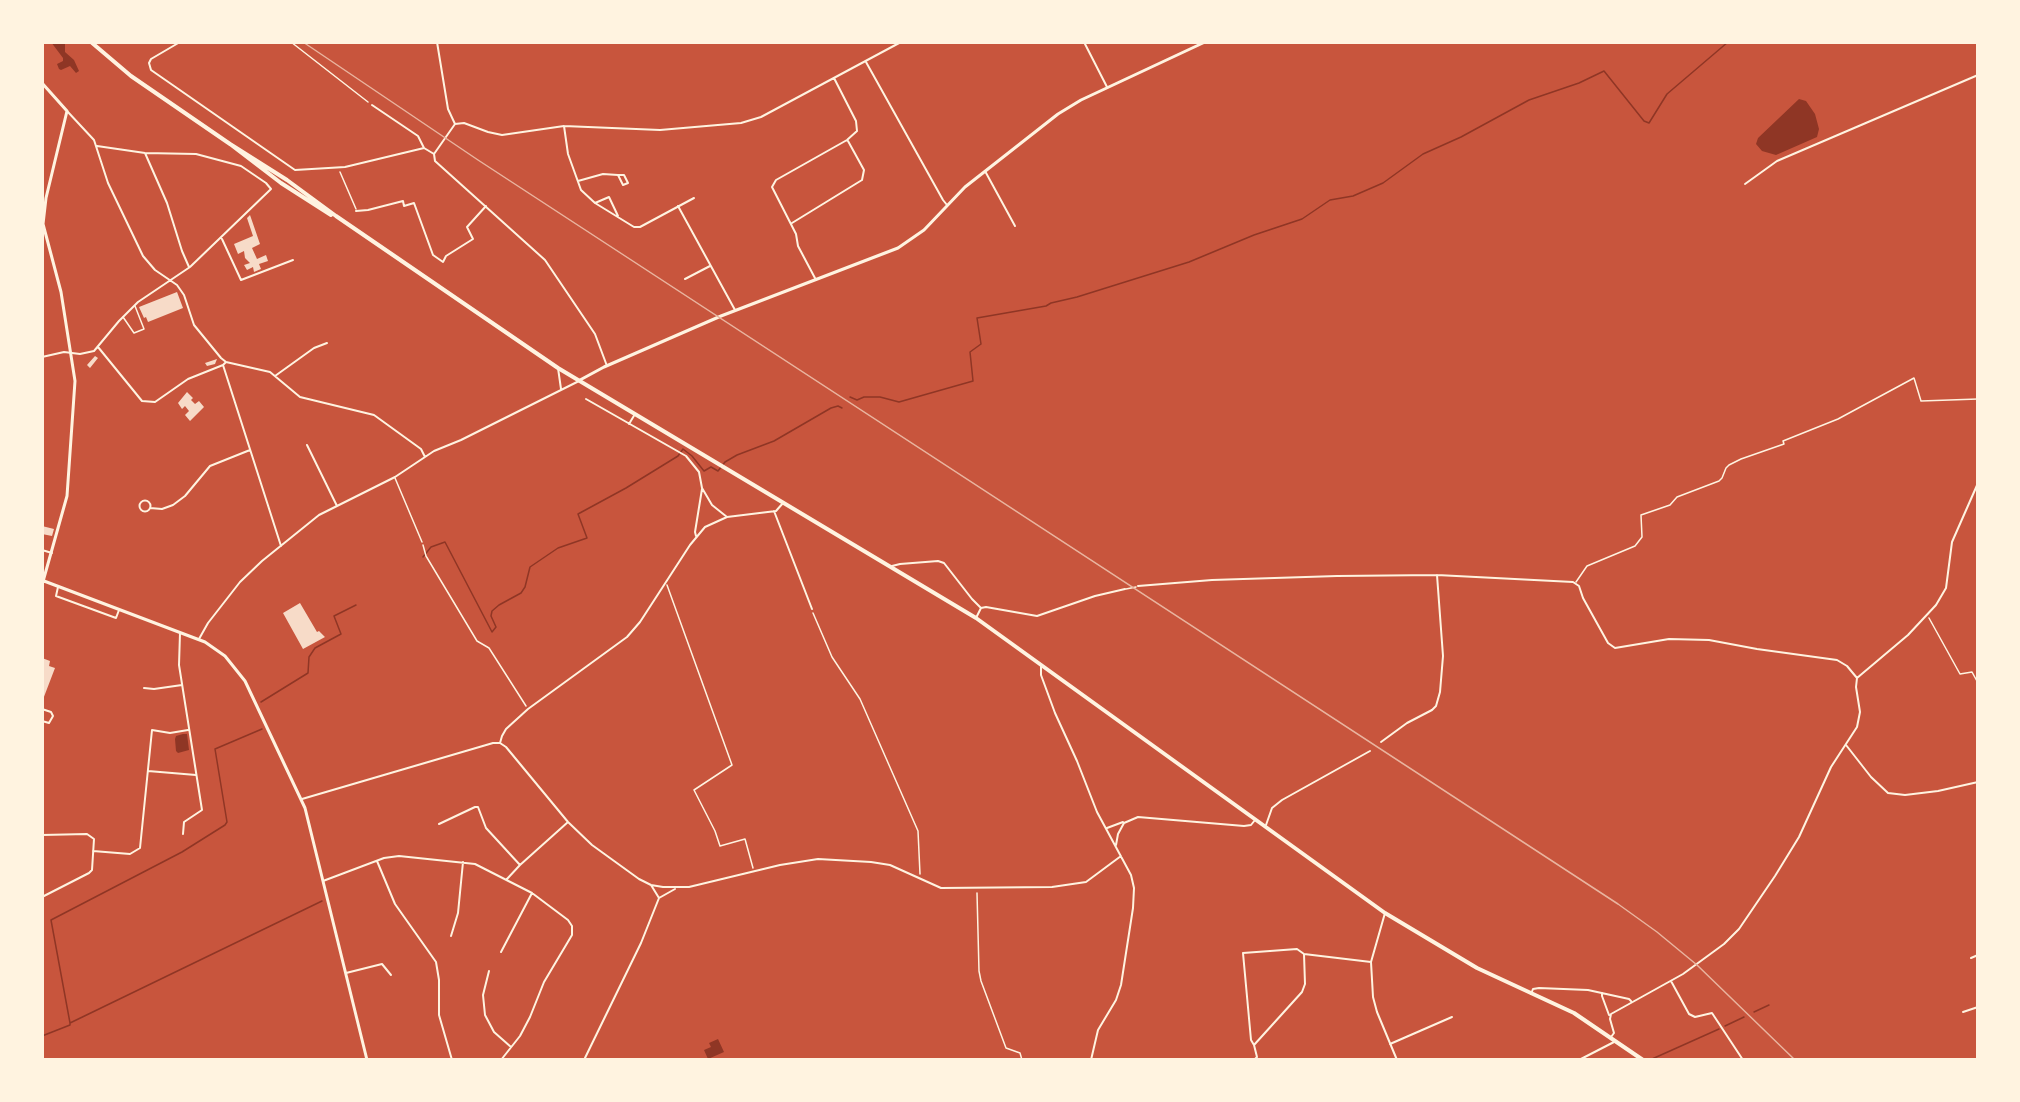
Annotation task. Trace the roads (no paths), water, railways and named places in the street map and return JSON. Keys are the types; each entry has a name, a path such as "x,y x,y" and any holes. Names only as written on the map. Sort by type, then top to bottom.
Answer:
{"main road":[{"path":"92,42 131,76 290,182 558,368 976,618 1264,828 1385,913 1477,968 1574,1012 1643,1060"}],"street":[{"path":"180,42 152,59 149,63 151,70 295,170 339,168 424,148"},
{"path":"437,42 448,109 455,124"},
{"path":"607,366 595,334 545,260 435,161 434,153 455,124 464,123 502,135 564,126 660,130 741,123 761,117 901,42"},
{"path":"1083,42 1107,87"},
{"path":"199,639 208,623 240,582 319,515 394,477 425,457 607,366 735,310 907,243 931,224 947,205 985,171 1058,114 1107,87 1205,42"},
{"path":"867,62 942,200 947,205"},
{"path":"1745,184 1777,161 1978,75"},
{"path":"816,280 798,246 792,224 773,192 774,183 855,134 857,127 834,78"},
{"path":"42,83 94,140 108,183 143,256 155,270 177,285 184,295 190,317 200,333 226,362 261,369 275,376 300,397 374,415 422,449 425,457"},
{"path":"372,105 418,136 424,148 434,153"},
{"path":"67,111 43,219 44,231 61,292 75,381 67,496 43,583 199,639 211,645 225,657 245,681 302,799 367,1060"},
{"path":"564,126 568,154 581,190 595,203 637,228 694,198"},
{"path":"792,224 862,180 864,170 847,140"},
{"path":"42,357 64,352 91,353 135,305 190,267 222,239 271,189 244,168 229,162 192,153 145,153 97,146"},
{"path":"145,153 167,203 190,267"},
{"path":"985,171 1015,226"},
{"path":"577,182 597,175 618,175"},
{"path":"595,203 609,197 618,217"},
{"path":"356,211 403,201 405,206 414,203 431,253 443,261 446,256 473,239 467,227 486,206"},
{"path":"678,206 735,310"},
{"path":"222,239 241,280 293,260"},
{"path":"685,279 710,266"},
{"path":"123,317 134,333 144,329 135,305"},
{"path":"275,376 314,348 327,343"},
{"path":"98,347 142,401 155,402 188,379 224,365 226,362"},
{"path":"224,365 281,546"},
{"path":"558,368 561,390"},
{"path":"586,399 686,456 699,472 702,488 696,536"},
{"path":"629,424 635,414"},
{"path":"307,445 336,506"},
{"path":"150,508 162,509 173,505 185,496 210,466 250,450"},
{"path":"394,477 422,542"},
{"path":"1610,1016 1697,965 1724,945 1739,929 1792,849 1826,776 1859,722 1857,678 1908,635 1941,597 1948,580 1952,542 1978,483"},
{"path":"702,488 712,505 727,517"},
{"path":"500,743 506,729 528,709 627,637 640,622 696,536 705,528 727,517 774,511 783,503"},
{"path":"774,511 812,609"},
{"path":"42,550 52,553"},
{"path":"890,567 920,562 944,563 981,608 995,607 1037,616 1095,596 1138,586 1212,580 1437,575 1576,582 1604,636 1615,648 1669,639 1709,640 1837,660 1847,666 1857,678"},
{"path":"1381,741 1436,706 1443,664 1437,575"},
{"path":"58,588 56,596 116,618 119,610"},
{"path":"976,618 981,608"},
{"path":"180,633 179,665 202,810 184,822 183,834"},
{"path":"1041,664 1041,675 1055,713 1097,812 1116,845 1133,884 1133,908 1121,985 1116,1000 1098,1030 1091,1060"},
{"path":"144,688 182,685"},
{"path":"42,709 51,712 53,716 49,723 42,721"},
{"path":"93,851 130,854 140,848 152,730 170,733 189,730"},
{"path":"302,799 500,743 506,747 568,822 606,857 651,885 676,888"},
{"path":"1846,746 1871,777 1888,793 1897,796 1978,782"},
{"path":"1264,828 1272,808 1282,800 1370,751"},
{"path":"148,771 196,775"},
{"path":"439,824 478,807 486,828 520,865"},
{"path":"1107,828 1128,820 1145,817 1244,825 1251,825 1255,820"},
{"path":"1116,845 1120,828 1128,820"},
{"path":"507,879 568,822"},
{"path":"42,835 90,835 94,839 92,870 42,897"},
{"path":"323,881 377,861 399,856 463,862 475,864 507,879 532,893 568,920 572,926 573,935 544,982 530,1017 501,1060"},
{"path":"584,1060 641,943 659,898 676,888 808,860 841,860 890,865 941,888 1052,887 1086,882 1120,856"},
{"path":"377,861 395,904 436,962 439,980 439,1016 452,1060"},
{"path":"451,936 458,913 463,862"},
{"path":"651,885 659,898"},
{"path":"501,952 532,893"},
{"path":"1385,913 1371,962 1373,997 1397,1060"},
{"path":"1262,1059 1255,1059 1254,1045 1251,1040 1243,953 1297,949 1304,954 1371,962"},
{"path":"1254,1045 1302,992 1305,984 1304,954"},
{"path":"1971,958 1978,955"},
{"path":"346,973 382,964 391,975"},
{"path":"489,971 483,995 485,1015 494,1032 511,1047"},
{"path":"1671,981 1689,1014 1695,1017 1712,1013 1743,1060"},
{"path":"1531,994 1533,990 1539,988 1588,990 1629,999 1631,1002"},
{"path":"1579,1060 1612,1044 1614,1033 1602,993"},
{"path":"1963,1012 1978,1007"},
{"path":"1390,1044 1452,1017"}],"waterway":[{"path":"850,397 857,400 864,397 880,397 899,402 973,381 970,352 981,344 977,318 1046,306 1077,297 1189,262 1254,235 1302,219 1330,200 1353,196 1383,183 1423,154 1461,137 1529,100 1579,83 1604,71 1644,121 1649,123 1667,94 1728,42"},
{"path":"423,557 431,547 445,542 492,632 496,627 491,616 492,611 521,593 525,587 530,567 558,548 587,538 578,514 678,456 683,449 704,471 711,467 718,471 725,462 737,455 774,441 831,408 838,406 842,408"},
{"path":"261,702 308,673 309,657 315,648 341,634 334,616 356,605"},
{"path":"70,1023 51,920 182,852 225,825 227,822 215,749 262,729"},
{"path":"42,1036 70,1025 322,901"},
{"path":"1754,1012 1769,1005"},
{"path":"1725,1026 1744,1017"},
{"path":"1652,1059 1719,1029"}],"railway":[{"path":"303,42 478,160 1618,904 1697,965 1795,1060"}]}
